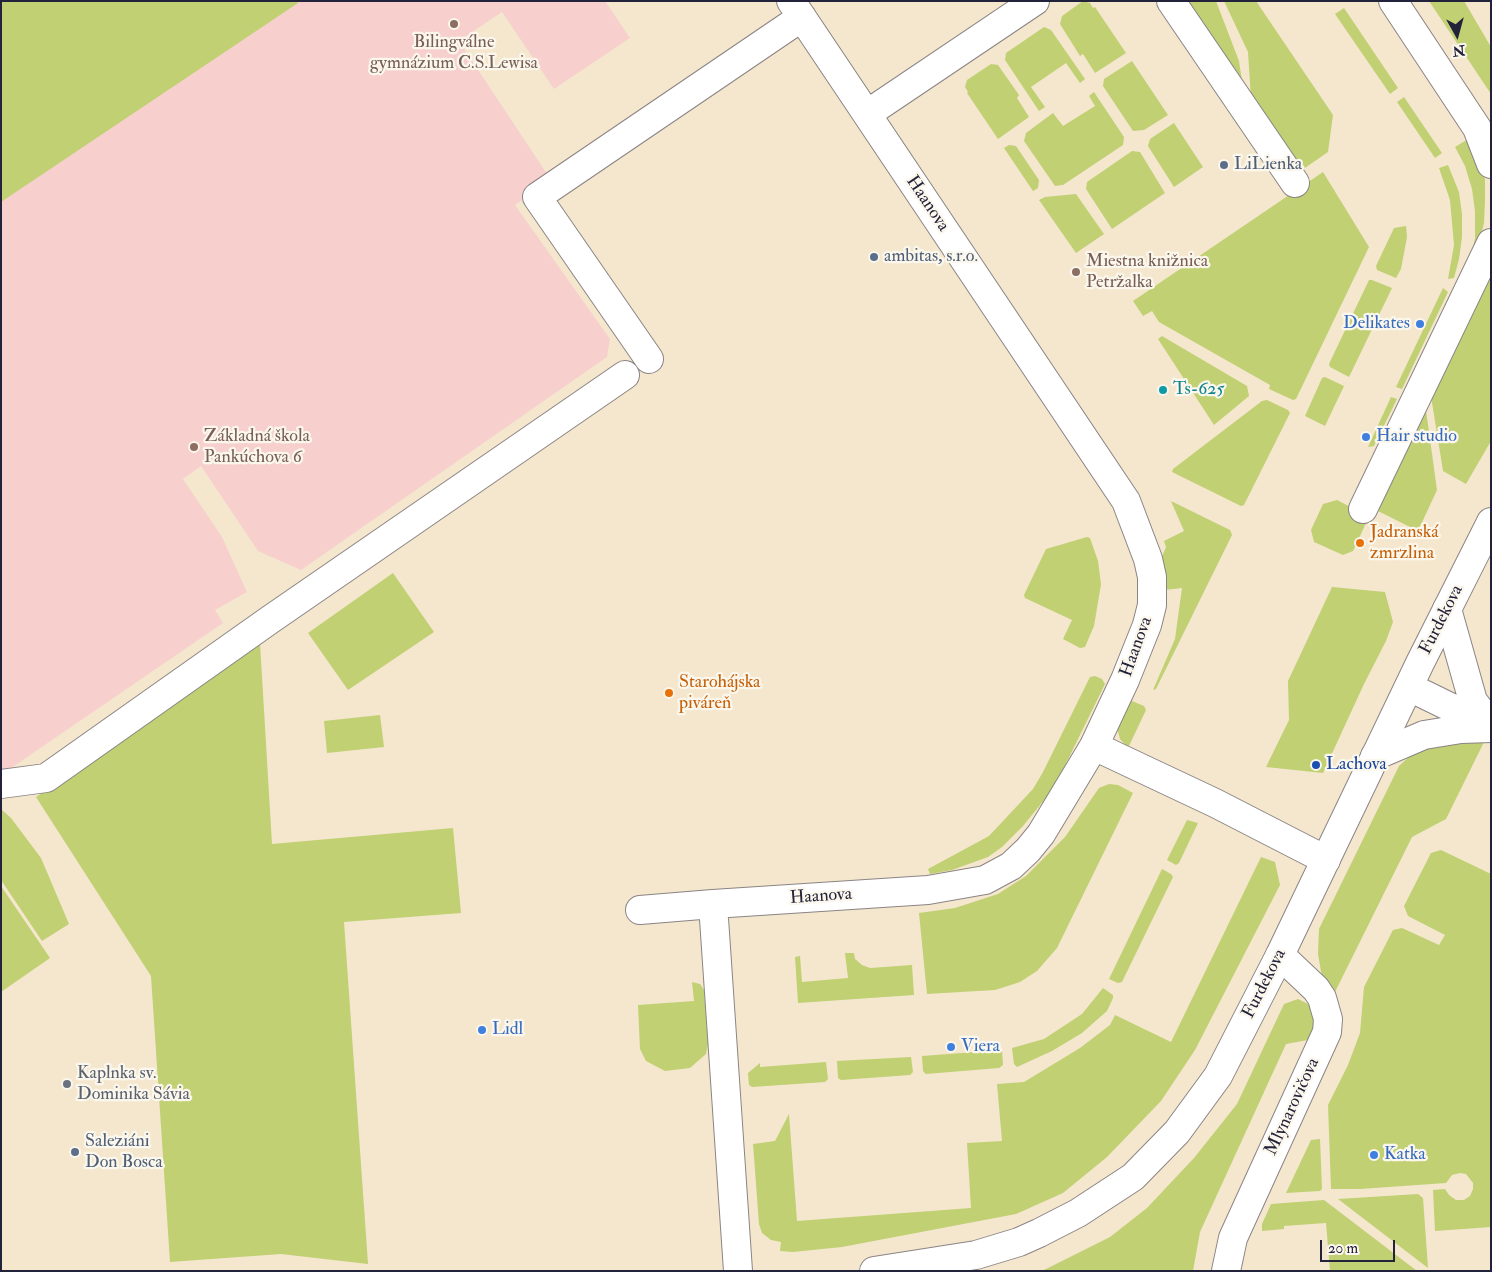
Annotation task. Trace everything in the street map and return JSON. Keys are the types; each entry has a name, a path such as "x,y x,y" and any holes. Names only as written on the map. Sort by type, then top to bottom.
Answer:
{"street":[{"path":"867,114 1035,1"},
{"path":"1172,1 1295,183"},
{"path":"1393,1 1477,128 1491,164"},
{"name":"Haanova","path":"640,910 928,890 991,878 1017,860 1041,834 1094,746 1125,680 1150,616 1152,577 1138,529 1120,490 796,9 537,198 649,359"},
{"path":"1363,509 1491,243"},
{"path":"1,784 46,778 271,619 625,375"},
{"name":"Furdekova","path":"874,1271 976,1255 1019,1242 1078,1213 1133,1177 1178,1132 1213,1082 1280,955 1375,756 1491,522"},
{"path":"1447,609 1473,701 1491,727"},
{"path":"1409,687 1491,727"},
{"path":"1375,756 1424,735 1461,729 1491,727"},
{"path":"1094,746 1326,860"},
{"path":"721,904 738,1271"},
{"name":"Mlynarovičova","path":"1226,1271 1233,1238 1327,1032 1328,1019 1322,998 1316,989 1280,955"}],"shaded area":[{"path":"1,1 605,1 630,38 554,89 502,12 459,41 551,180 515,205 610,339 607,357 301,570 258,551 201,466 183,479 222,537 247,592 215,610 223,623 1,775"}],"green space":[{"path":"1,1 297,1 298,3 1,202"},
{"path":"1083,1 1090,3 1093,8 1095,7 1126,53 1095,73 1083,54 1080,56 1060,24 1062,16"},
{"path":"1184,1 1216,1 1239,61 1243,88"},
{"path":"1224,1 1256,1 1333,115 1328,152 1299,172 1251,99 1248,52"},
{"path":"1429,1 1464,1 1491,47 1491,94"},
{"path":"1344,8 1398,88 1390,94 1335,14"},
{"path":"1044,27 1051,30 1085,79 1080,83 1066,63 1031,87 1045,107 1039,111 1005,60 1006,53"},
{"path":"1132,61 1168,115 1144,130 1133,131 1103,86 1104,79"},
{"path":"991,64 998,65 1019,95 1017,98 1029,117 998,139 967,93 965,87 967,80"},
{"path":"1094,92 1124,137 1123,145 1063,185 1055,186 1024,141 1026,133 1053,113 1063,126 1095,106 1089,96"},
{"path":"1404,97 1442,153 1435,158 1397,102"},
{"path":"1174,123 1203,167 1174,187 1148,146 1150,139"},
{"path":"1470,138 1479,155 1485,180 1485,201 1484,223 1479,244 1469,267 1475,238 1475,211 1472,189 1465,166 1455,147"},
{"path":"1009,145 1016,146 1039,180 1038,188 1033,191 1004,148"},
{"path":"1132,151 1140,152 1165,193 1112,229 1086,189 1087,182"},
{"path":"1448,165 1459,192 1462,214 1462,237 1454,278 1448,279 1454,245 1450,200 1439,168"},
{"path":"1323,172 1369,247 1296,399 1293,400 1269,389 1270,385 1159,322 1152,311 1143,316 1133,301"},
{"path":"1076,194 1104,234 1076,253 1039,200 1045,197"},
{"path":"1406,226 1407,237 1401,269 1396,278 1377,270 1376,266 1394,228"},
{"path":"1491,263 1491,441 1466,484 1443,471 1430,390"},
{"path":"1369,280 1392,288 1349,377 1330,367 1329,364"},
{"path":"1443,288 1448,292 1402,389 1396,387"},
{"path":"1162,336 1247,386 1249,396 1214,425 1158,339"},
{"path":"1325,377 1344,386 1325,426 1305,416 1322,378"},
{"path":"1391,397 1397,399 1374,446 1368,447"},
{"path":"1267,400 1288,410 1290,413 1244,505 1241,506 1172,472 1173,469 1262,401"},
{"path":"1425,403 1437,490 1418,531 1374,509"},
{"path":"1337,500 1362,513 1366,523 1353,551 1343,555 1314,542 1311,530 1323,504"},
{"path":"1171,501 1230,530 1232,535 1156,689 1153,690 1175,639 1182,588 1164,590 1161,559 1166,547 1164,541 1184,531"},
{"path":"1087,537 1090,538 1098,561 1101,584 1094,626 1085,647 1080,648 1063,639 1072,620 1025,598 1024,595 1046,549"},
{"path":"393,573 434,632 348,690 308,633"},
{"path":"1332,587 1385,592 1393,622 1386,641 1323,773 1266,767 1289,720 1288,681"},
{"path":"260,643 272,844 453,828 461,913 344,922 368,1264 281,1254 170,1262 151,976 36,797"},
{"path":"1095,676 1102,679 1105,684 1054,788 1023,826 1002,847 988,857 952,870 930,874 928,869 989,836 1033,789 1090,677"},
{"path":"1127,699 1144,706 1146,710 1128,748 1120,739 1117,728"},
{"path":"380,715 384,747 327,753 324,721"},
{"path":"1427,740 1485,740 1446,819 1412,837 1332,998 1323,983 1318,954 1319,929 1399,766"},
{"path":"1109,784 1118,785 1133,793 1057,948 1037,971 1020,982 995,990 927,994 919,913 955,908 998,894 1026,876 1065,837 1099,788"},
{"path":"1,809 11,818 41,858 69,924 42,941 1,880"},
{"path":"1187,820 1198,823 1179,863 1176,865 1167,860"},
{"path":"1441,850 1491,874 1491,1227 1435,1231 1433,1190 1445,1189 1456,1200 1464,1200 1470,1196 1473,1189 1473,1183 1466,1174 1452,1175 1446,1183 1360,1189 1331,1189 1328,1105 1348,1065 1360,1033 1364,987 1393,930 1402,928 1439,945 1445,935 1408,916 1404,906 1431,853"},
{"path":"1261,857 1275,862 1280,885 1195,1050 1161,1101 1107,1157 1063,1193 1016,1214 842,1247 793,1252 780,1251 781,1242 771,1240 762,1233 759,1224 753,1144 775,1141 789,1114 797,1221 971,1208 967,1143 1002,1141 997,1084 1024,1082 1080,1048 1110,1025 1115,1015 1171,1042"},
{"path":"1162,869 1173,877 1122,982 1118,983 1109,979"},
{"path":"1,886 50,958 1,992"},
{"path":"845,953 854,953 855,959 862,965 870,968 912,965 914,995 798,1003 795,957 800,956 802,982 848,978"},
{"path":"692,982 700,984 704,990 708,1044 706,1054 690,1068 665,1071 646,1061 640,1049 638,1005 694,1001"},
{"path":"1103,988 1113,995 1107,1011 1082,1033 1052,1051 1017,1067 1014,1064 1012,1048 1044,1039 1082,1014"},
{"path":"1298,999 1308,1004 1315,1014 1314,1027 1308,1040 1286,1044 1200,1232 1193,1271 1042,1271 1110,1237 1147,1208 1194,1158 1237,1104 1284,1004"},
{"path":"1002,1050 1003,1065 999,1068 926,1074 923,1071 922,1056"},
{"path":"911,1057 913,1072 910,1075 841,1080 838,1078 837,1061"},
{"path":"826,1062 828,1079 825,1082 752,1087 749,1085 748,1073 760,1063 760,1067"},
{"path":"1320,1139 1322,1189 1320,1191 1286,1193 1311,1140"},
{"path":"1418,1194 1423,1198 1428,1268 1338,1199"},
{"path":"1324,1200 1417,1271 1330,1271 1326,1223 1284,1226 1284,1229 1262,1231 1262,1224 1271,1204"}],"place":[{"name":"Bilingválne gymnázium C.S.Lewisa","path":"454,24"},
{"name":"LiLienka","path":"1224,165"},
{"name":"ambitas, s.r.o.","path":"874,257"},
{"name":"Miestna knižnica Petržalka","path":"1076,272"},
{"name":"Delikates","path":"1420,324"},
{"name":"Ts-625","path":"1163,390"},
{"name":"Hair studio","path":"1366,437"},
{"name":"Základná škola Pankúchova 6","path":"194,447"},
{"name":"Jadranská zmrzlina","path":"1360,543"},
{"name":"Starohájska piváreň","path":"669,693"},
{"name":"Lachova","path":"1316,765"},
{"name":"Lidl","path":"482,1030"},
{"name":"Viera","path":"951,1047"},
{"name":"Kaplnka sv. Dominika Sávia","path":"67,1084"},
{"name":"Saleziáni Don Bosca","path":"75,1152"},
{"name":"Katka","path":"1374,1155"}]}
